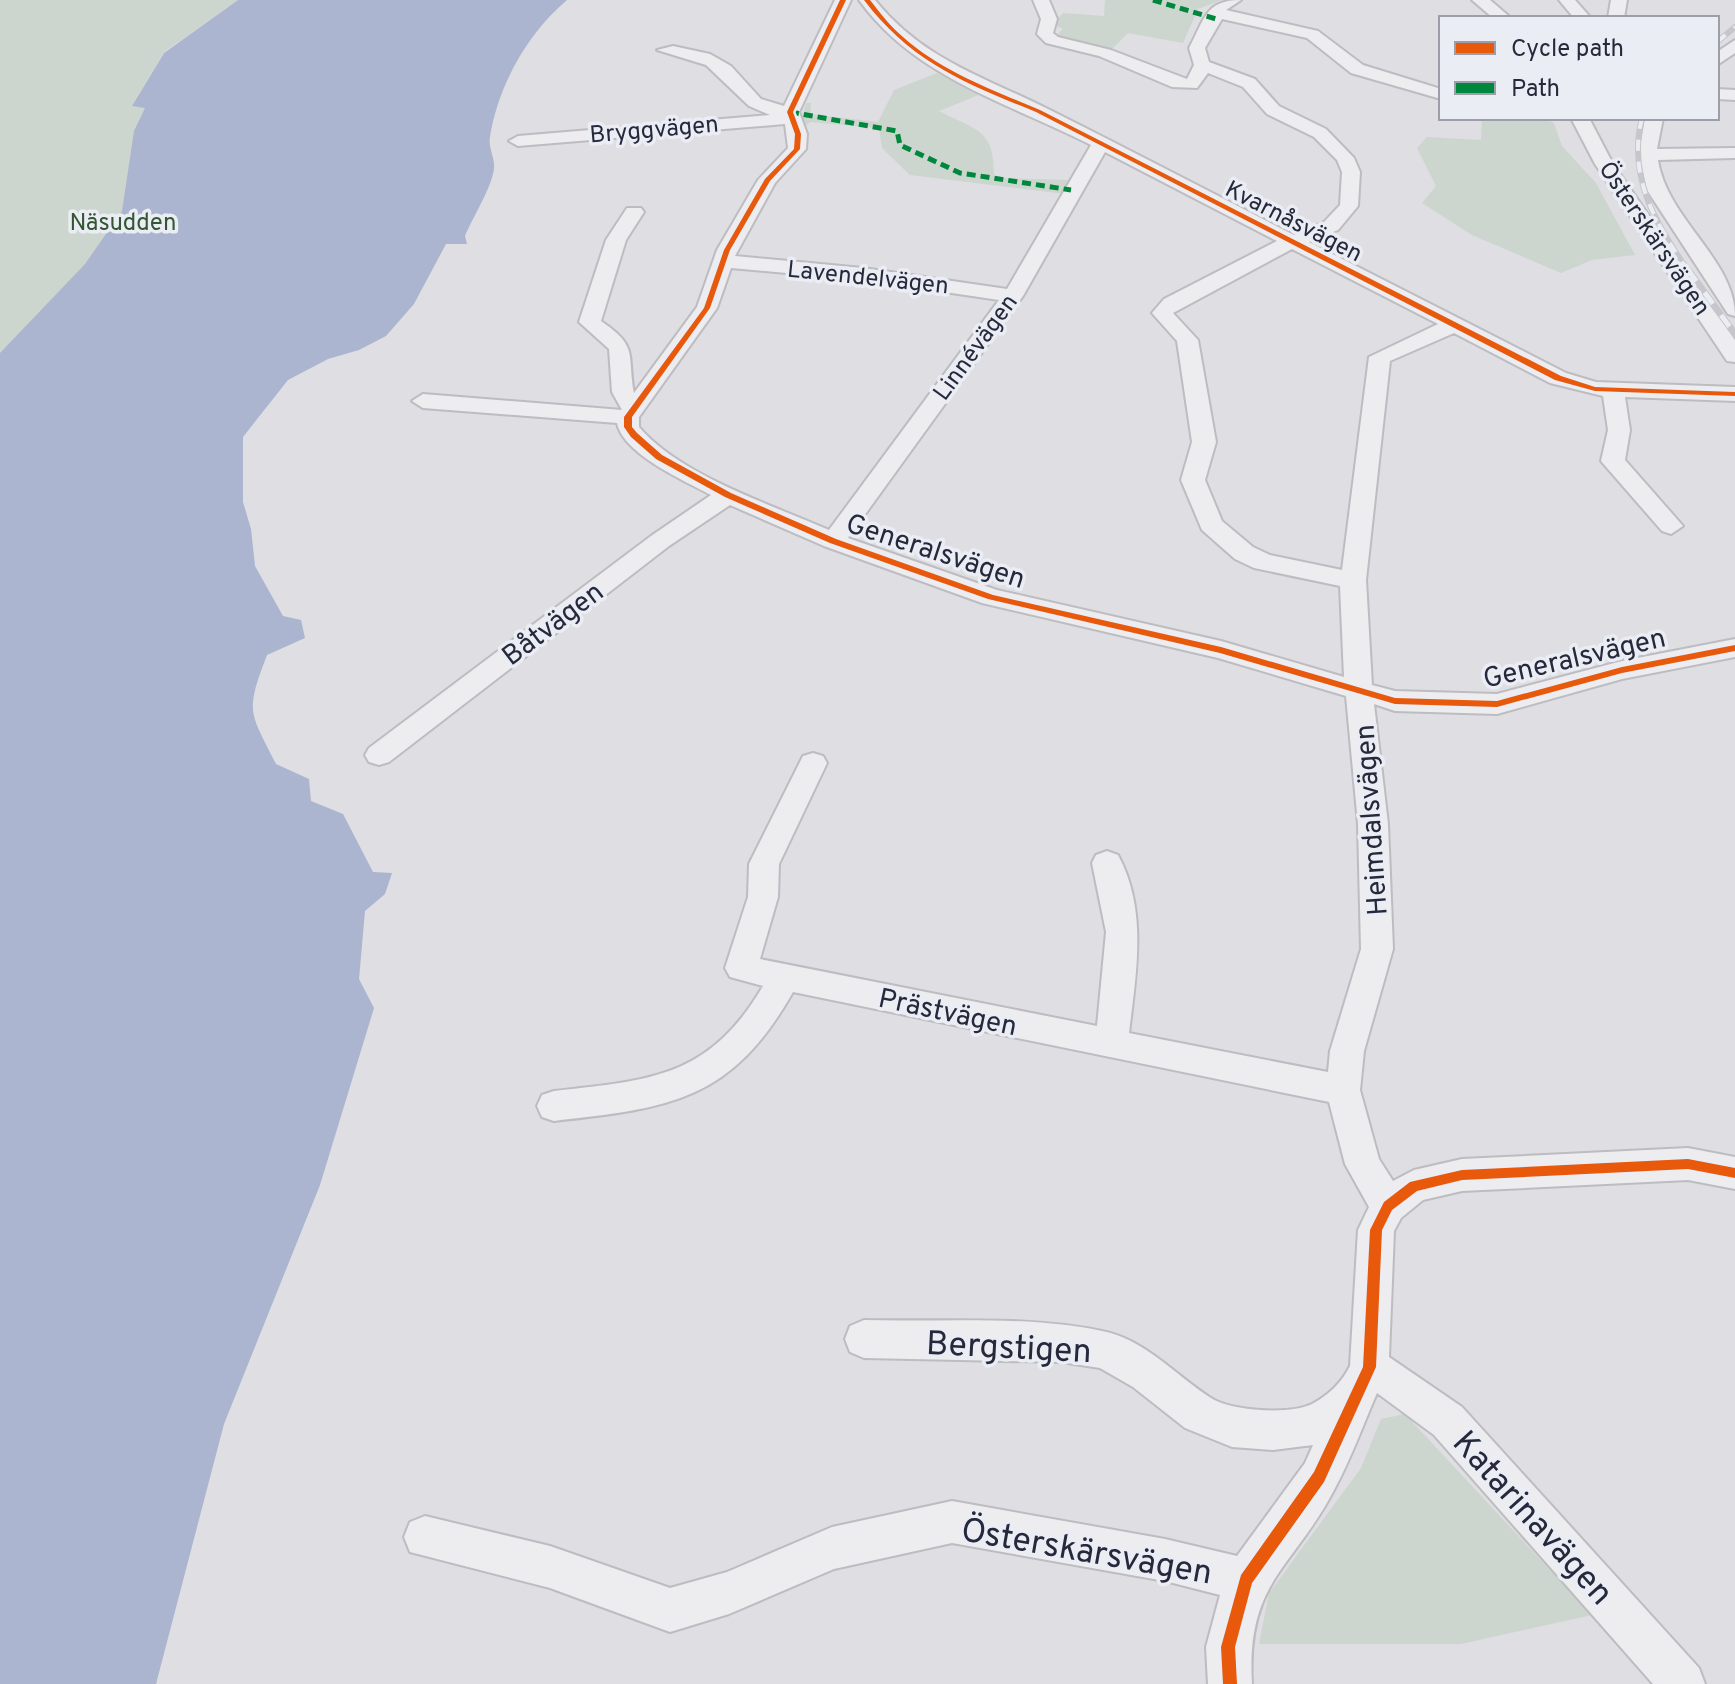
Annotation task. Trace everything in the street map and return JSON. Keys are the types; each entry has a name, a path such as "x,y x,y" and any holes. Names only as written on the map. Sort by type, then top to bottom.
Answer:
{"street":[{"path":"423,401 631,412 707,308 723,261 767,180 797,149 798,134 790,115 843,0"},
{"name":"Kvarnåsvägen","path":"867,0 883,24 927,60 955,77 1038,111 1558,378 1613,391 1735,394"},
{"path":"1041,0 1049,19 1045,34 1052,40 1105,53 1178,83 1191,84 1202,65 1197,48 1226,7 1312,34 1357,69 1439,93"},
{"path":"1480,0 1500,16"},
{"path":"1567,0 1581,16"},
{"path":"1719,58 1735,45"},
{"path":"665,50 684,51 718,65 748,98 790,115"},
{"path":"1202,65 1249,83 1273,110 1320,133 1345,158 1353,183 1349,206 1331,226 1291,242 1171,303 1162,313 1187,340 1204,442 1193,480 1211,525 1233,545 1263,562 1353,580"},
{"name":"Bryggvägen","path":"518,141 790,115"},
{"name":"Österskärsvägen","path":"1581,120 1604,164 1735,356"},
{"path":"1654,120 1649,155 1656,190 1735,310"},
{"name":"Linnévägen","path":"833,541 1013,296 1101,143"},
{"path":"1649,155 1735,153"},
{"name":"Generalsvägen","path":"634,212 616,240 590,322 618,345 621,393 631,412 628,427 659,457 728,495 833,541 991,597 1221,650 1395,701 1497,704 1622,670 1735,648"},
{"name":"Lavendelvägen","path":"723,261 863,274 1013,296"},
{"name":"Heimdalsvägen","path":"1388,1206 1363,1164 1343,1090 1347,1051 1377,949 1373,824 1353,580 1380,357 1452,326"},
{"path":"1613,391 1619,430 1613,461 1671,526"},
{"name":"Båtvägen","path":"379,755 639,556 728,495"},
{"name":"Prästvägen","path":"813,763 764,864 763,897 741,968 1343,1090"},
{"path":"1107,863 1120,898 1124,933 1111,1045"},
{"path":"554,1106 662,1093 707,1073 750,1033 785,977"},
{"path":"1388,1206 1414,1186 1462,1175 1688,1164 1735,1173"},
{"name":"Österskärsvägen","path":"1230,1684 1228,1647 1246,1580 1319,1477 1365,1380 1376,1230 1388,1206"},
{"name":"Bergstigen","path":"864,1339 1061,1343 1106,1350 1147,1373 1199,1414 1232,1427 1273,1430 1318,1424 1365,1380"},
{"name":"Katarinavägen","path":"1365,1380 1396,1382 1448,1421 1683,1684"},
{"name":"Österskärsvägen","path":"425,1537 550,1567 670,1610 729,1593 832,1548 952,1522 1165,1560 1246,1580"}],"green space":[{"name":"Näsudden","path":"0,0 238,0 164,52 137,97 326,95 0,847"},
{"path":"1105,0 1222,0 1198,9 1183,43 1128,33 1110,51 1056,36 1063,29 1053,24 1063,13 1104,16"},
{"path":"937,73 981,94 939,111 982,134 991,150 994,178 1070,180 1065,194 910,175 882,148 879,128 810,122 806,126 801,121 806,103 811,103 810,114 878,122 894,90"},
{"path":"1482,120 1548,120 1554,123 1562,146 1596,183 1635,255 1592,260 1561,273 1472,235 1422,203 1436,186 1417,148 1427,137 1481,140"},
{"path":"1405,1414 1592,1615 1461,1644 1259,1644 1269,1593 1361,1468 1381,1419"}],"water":[{"path":"238,0 567,0 528,44 500,98 490,137 493,175 465,236 467,244 446,244 414,304 386,336 359,350 328,359 288,380 243,437 243,502 251,529 255,566 283,616 301,620 305,638 267,655 255,689 255,721 276,764 309,779 311,801 343,814 373,872 392,873 385,894 365,911 359,979 374,1008 320,1185 224,1424 156,1684 0,1684 0,353 85,264 122,211 134,131 145,108 132,106 164,53"}],"railway":[{"path":"1719,40 1735,27"},
{"path":"1642,120 1638,160 1642,180 1656,218 1689,272"},
{"path":"1688,270 1735,334"}],"marked path":[{"path":"1153,0 1216,19"},
{"path":"790,112 897,131 900,145 960,173 994,181 1071,190"}],"cycle path":[{"path":"843,0 790,112 798,134 797,149 767,180 727,250 707,308 628,417 628,427 634,435 659,457 728,495 833,541 991,597 1221,650 1395,701 1497,704 1622,670 1735,648"},
{"path":"867,0 902,39 943,68 1038,111 1558,378 1595,389 1735,394"},
{"path":"1230,1684 1228,1647 1246,1580 1319,1477 1369,1367 1376,1230 1388,1206 1414,1186 1462,1175 1688,1164 1735,1173"}]}
